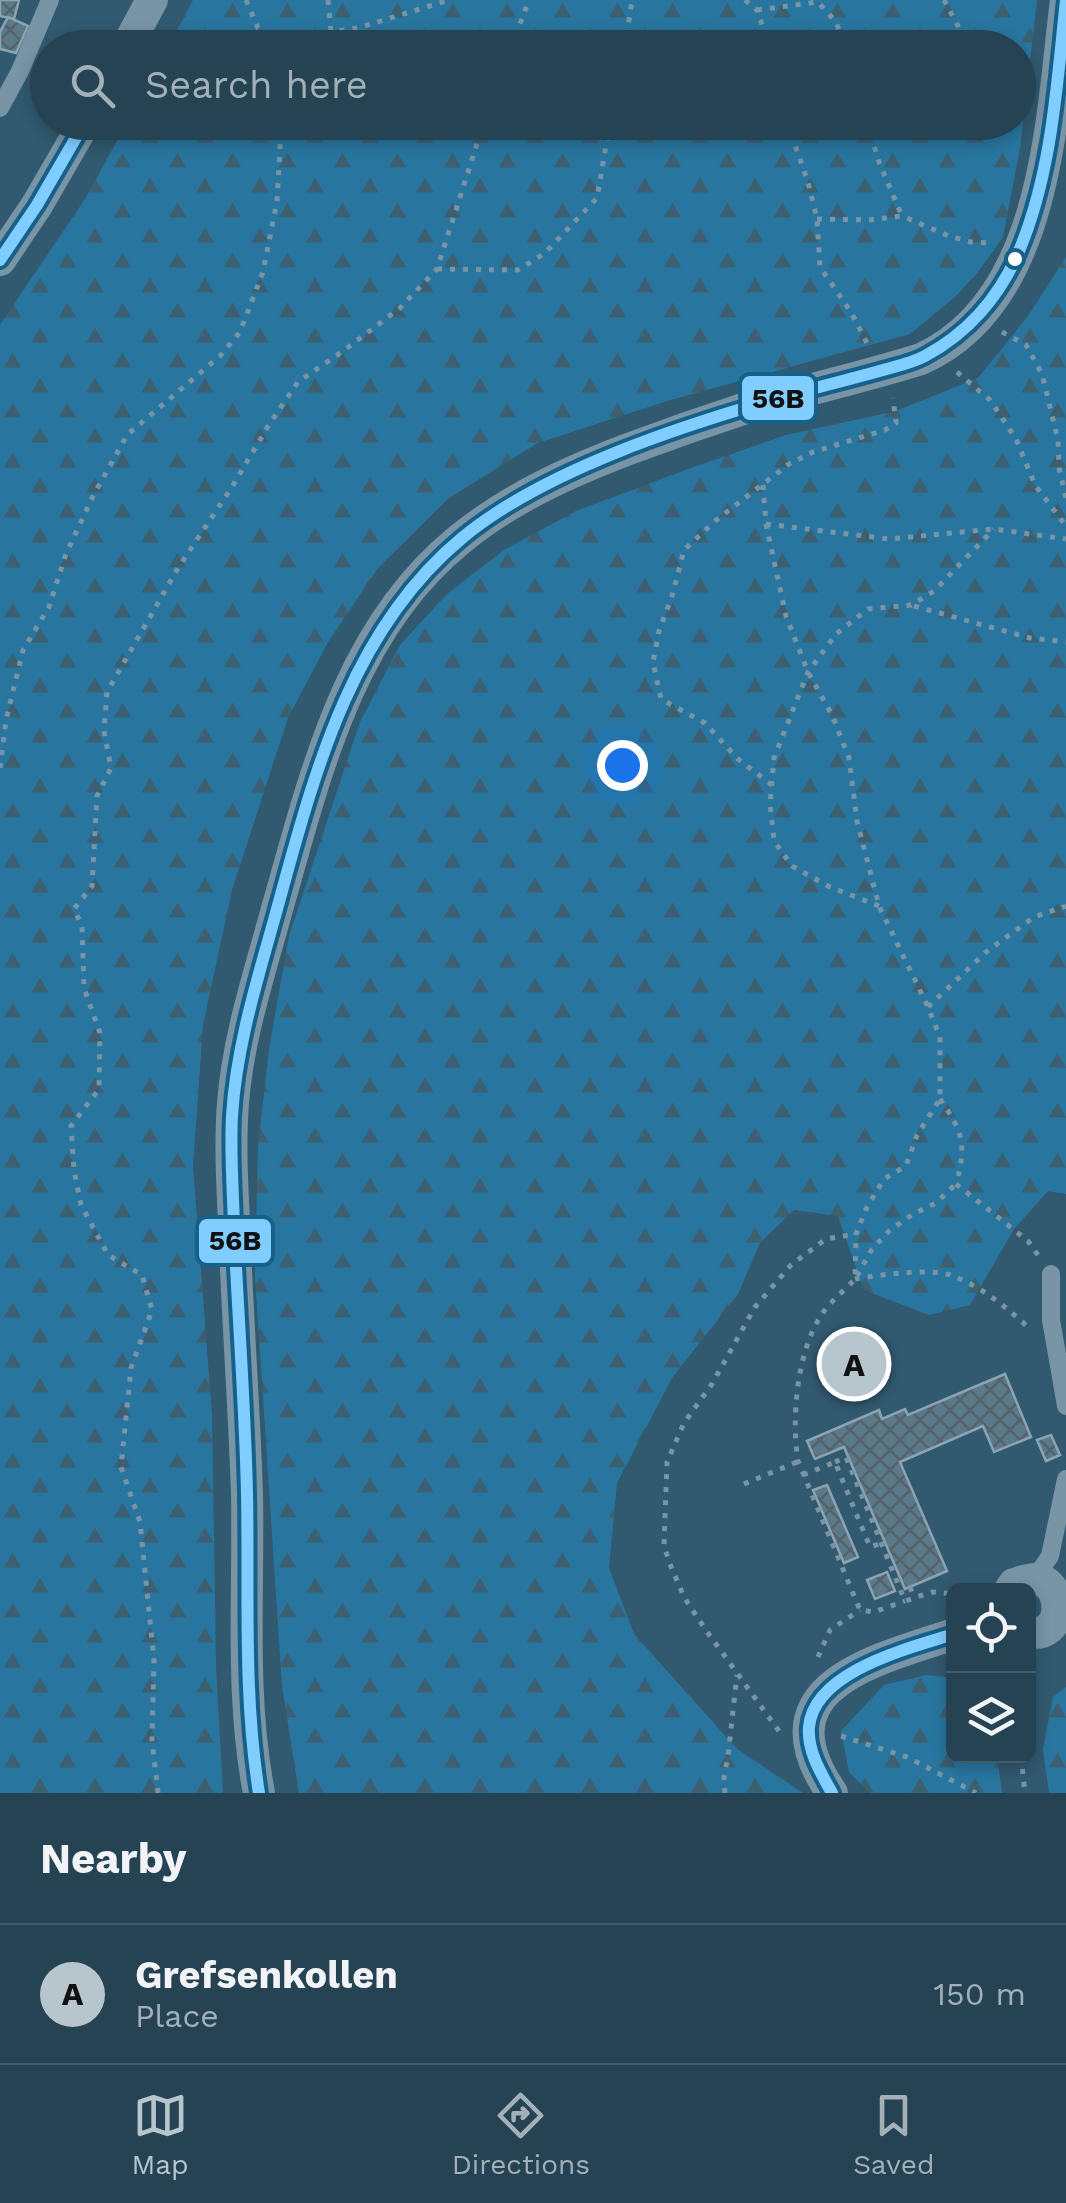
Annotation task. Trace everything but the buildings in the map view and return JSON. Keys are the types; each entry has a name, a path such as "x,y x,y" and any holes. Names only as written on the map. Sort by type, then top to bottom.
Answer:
{"street":[{"path":"136,30 152,0"},
{"path":"260,1793 248,1726 247,1491 238,1343 233,1104 256,983 310,791 344,700 370,648 408,590 456,542 513,501 583,466 675,432 935,353 979,319 1023,242 1058,128 1066,0"},
{"path":"0,260 75,140"},
{"path":"1036,1584 1052,1584 1062,1596 1062,1613 1053,1627 1036,1634"},
{"path":"832,1793 820,1774 809,1740 809,1722 819,1699 857,1669 946,1637"}],"lane":[{"path":"37,30 50,0"},
{"path":"0,108 30,47"},
{"path":"1051,1274 1050,1308 1066,1406"},
{"path":"1023,1583 1050,1556 1066,1479"}],"path":[{"path":"246,0 261,30"},
{"path":"328,0 331,30"},
{"path":"344,30 448,0"},
{"path":"518,30 529,0"},
{"path":"628,30 632,0"},
{"path":"744,0 757,10 764,30"},
{"path":"944,0 960,30"},
{"path":"757,10 818,2 839,30"},
{"path":"0,768 22,650 49,607 66,554 93,496 127,436 220,356 240,332 264,272 277,201 279,140"},
{"path":"158,1793 152,1740 154,1660 140,1522 121,1467 131,1368 152,1310 142,1275 108,1256 81,1205 70,1126 98,1089 100,1033 84,988 82,926 74,909 92,886 97,796 112,768 104,731 107,692 178,568 298,382 400,308 437,269 478,140"},
{"path":"437,269 518,270 546,253 596,198 607,140"},
{"path":"772,785 738,758 705,723 661,699 653,662 684,550 789,464 813,452 885,430 896,422 895,403 882,371 851,312 820,267 818,219 793,140"},
{"path":"872,140 902,216"},
{"path":"818,219 902,216 971,242 1023,242"},
{"path":"979,319 1026,346 1042,374 1058,440 1058,468 1066,498"},
{"path":"935,353 990,400 1016,439 1035,485 1066,526"},
{"path":"763,485 766,524 786,616 849,758 856,821 878,906 940,1037 940,1099 917,1135 906,1166 884,1179 866,1209 856,1234 855,1279"},
{"path":"766,524 888,538 994,528 1066,539"},
{"path":"912,605 934,591 994,528"},
{"path":"878,906 830,887 792,866 774,840 770,804 774,758 808,672 836,634 868,609 912,605 1030,638 1066,642"},
{"path":"928,1007 986,952 1034,916 1066,906"},
{"path":"860,1610 798,1461 794,1436 802,1362 822,1314 855,1279 872,1248 889,1230 936,1202 956,1184 963,1158 962,1136 940,1099"},
{"path":"956,1184 1028,1241 1051,1274"},
{"path":"790,1736 777,1730 684,1597 664,1546 666,1462 684,1423 712,1384 756,1307 790,1264 826,1239 856,1234"},
{"path":"855,1279 890,1273 948,1273 1000,1301 1057,1354"},
{"path":"803,1475 846,1457 906,1601"},
{"path":"744,1484 798,1461"},
{"path":"835,1462 870,1547 882,1543"},
{"path":"910,1587 914,1598"},
{"path":"845,1620 860,1610 874,1612 932,1592 946,1593"},
{"path":"725,1793 737,1672"},
{"path":"834,1734 908,1758 976,1793"},
{"path":"1023,1763 1026,1793"}],"green space":[{"path":"193,0 1037,0 1034,30 177,30"},
{"path":"118,140 1021,140 1003,237 956,296 910,334 667,401 538,443 449,498 378,568 328,642 288,718 232,890 203,1025 193,1166 212,1415 216,1666 223,1793 0,1793 0,325 85,199"},
{"path":"1066,257 1066,1194 1048,1191 1014,1229 970,1305 929,1315 864,1290 838,1216 794,1210 760,1243 738,1294 672,1378 617,1483 609,1568 634,1634 737,1749 803,1793 299,1793 282,1686 255,1276 258,1146 269,1049 289,936 360,722 400,645 447,594 504,550 576,511 691,468 786,435 896,411 978,378 1028,316"},
{"path":"927,1675 946,1677 946,1763 998,1763 1002,1793 870,1793 849,1772 841,1731 884,1685"},
{"path":"1066,1687 1066,1793 1049,1793 1043,1749 1053,1697"}],"transit line":[{"name":"56B","path":"259,1793 249,1681 246,1460 232,1116 242,1041 254,992 303,816 339,713 389,618 422,576 462,538 495,514 533,491 616,452 746,408 915,361 969,325 1002,283 1019,251 1039,191 1052,127 1066,0"},
{"name":"56B","path":"0,260 75,140"},
{"name":"56B","path":"832,1793 810,1745 809,1727 815,1708 828,1691 867,1665 946,1637"}],"place":[{"name":"Grefsenkollen","path":"854,1364"}]}
